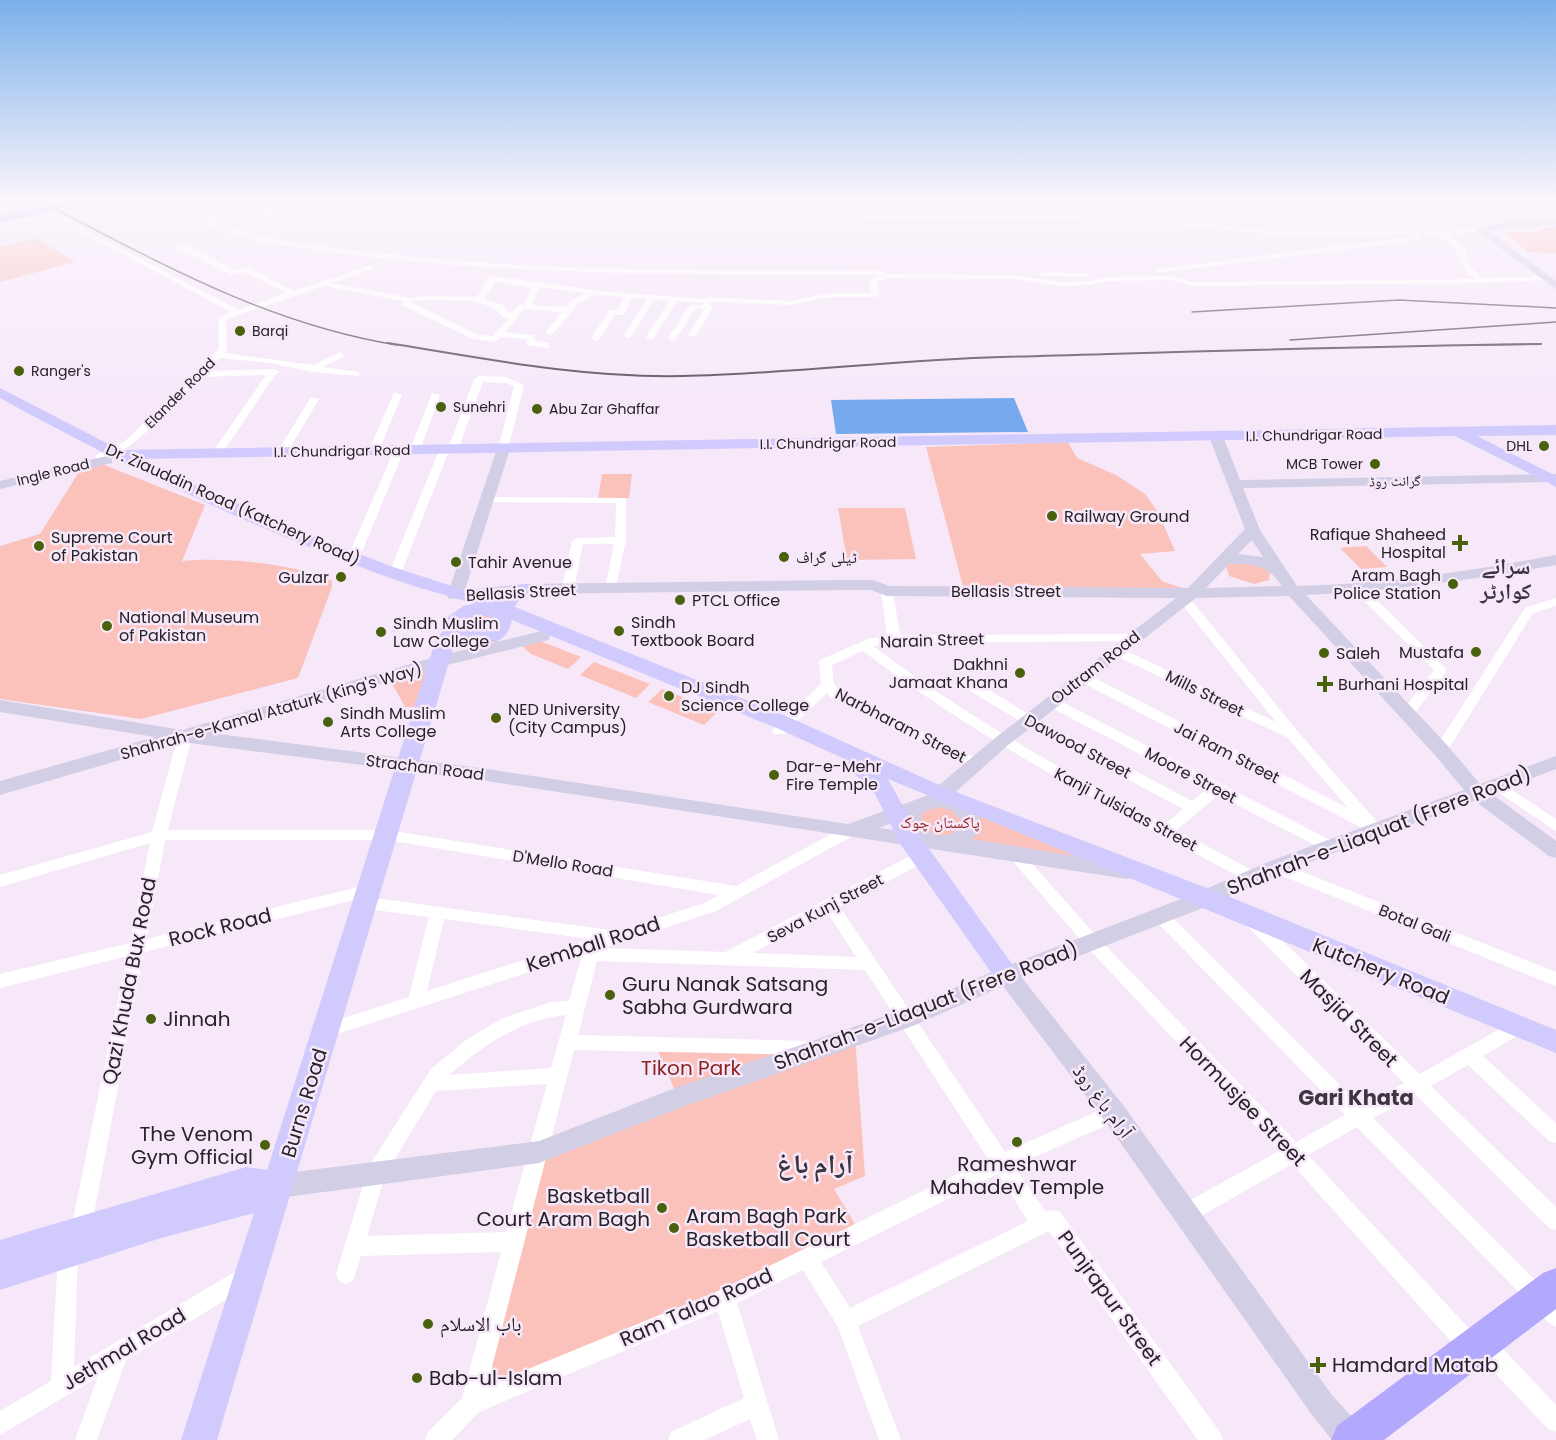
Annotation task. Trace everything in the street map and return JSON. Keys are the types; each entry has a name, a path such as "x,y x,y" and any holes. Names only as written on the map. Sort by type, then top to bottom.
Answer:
{"highway":[{"path":"1352,1440 1476,1346 1550,1300"}],"main road":[{"name":"Dr. Ziauddin Road (Katchery Road)","path":"0,392 111,456"},
{"name":"Dr. Ziauddin Road (Katchery Road)","path":"0,406 353,559 501,612 782,728 937,797 1206,898"},
{"name":"I.I. Chundrigar Road","path":"502,451 1556,432"},
{"name":"I.I. Chundrigar Road","path":"111,456 374,450 502,451 1217,440 1461,434"},
{"path":"1461,434 1554,480"},
{"name":"I.I. Chundrigar Road","path":"111,456 448,451"},
{"path":"501,612 470,610 452,626 469,639 483,638 500,628 501,612 505,609 506,603 514,594 524,589"},
{"name":"Burns Road","path":"199,1440 248,1275 279,1186 452,626 458,595"},
{"name":"Dr. Ziauddin Road (Katchery Road)","path":"501,612 508,620 542,636 782,728 855,765"},
{"name":"آرام باغ روڈ","path":"855,765 883,787 905,812 918,845 1007,975"},
{"name":"Kutchery Road","path":"1206,898 1556,1042"},
{"name":"Shahrah-e-Liaquat (Frere Road)","path":"0,1255 158,1224 247,1201 279,1186"},
{"name":"Shahrah-e-Liaquat (Frere Road)","path":"0,1274 75,1241"}],"street":[{"path":"150,266 237,312 370,267"},
{"path":"220,266 234,273 245,269 292,293"},
{"path":"501,266 588,270 1124,274 1204,266"},
{"path":"1466,266 1480,280"},
{"path":"1531,266 1556,286"},
{"path":"480,300 493,278 705,304 790,303 831,295 875,295 873,281 887,276 1012,277 1062,284 1134,277 1172,278 1192,284 1480,280 1542,275"},
{"path":"1522,278 1532,285"},
{"path":"322,283 408,300 428,298 480,300 500,307 506,315 515,315"},
{"path":"527,307 535,286 529,285 530,283"},
{"path":"549,333 575,302 594,292"},
{"path":"595,338 613,312 621,313 629,295"},
{"path":"628,335 652,297"},
{"path":"650,337 674,299"},
{"path":"408,300 405,303 476,337 495,339 522,307 568,310"},
{"path":"692,335 709,308 705,304"},
{"path":"672,338 693,307 705,304"},
{"name":"Elander Road","path":"111,456 128,444 219,355 223,350 222,318 237,312"},
{"path":"499,334 532,337 529,343 546,345"},
{"path":"219,355 250,356 291,366 356,374"},
{"path":"312,369 340,355"},
{"path":"200,374 270,374 291,366"},
{"path":"217,453 270,374"},
{"path":"394,575 479,378 506,380 519,385 502,451 458,595"},
{"path":"374,450 397,395"},
{"path":"415,450 435,395"},
{"path":"283,452 314,399"},
{"path":"1217,440 1253,530 1292,590 1441,750 1476,792 1556,851"},
{"path":"353,559 398,453"},
{"name":"Ingle Road","path":"0,483 111,456"},
{"name":"گرانٹ روڈ","path":"1234,484 1554,480"},
{"path":"486,500 622,500 620,540 611,588"},
{"name":"Outram Road","path":"937,797 1028,720 1188,596 1253,530"},
{"path":"568,588 578,541 620,540"},
{"path":"1224,559 1254,559 1279,570"},
{"name":"Bellasis Street","path":"458,595 524,589 873,585 887,591 1188,596 1446,581 1497,574 1556,560"},
{"path":"1357,586 1441,670 1407,714"},
{"path":"887,591 894,639"},
{"path":"1188,596 1294,736 1374,830"},
{"path":"1441,750 1529,611 1556,602"},
{"name":"Shahrah-e-Kamal Ataturk (King's Way)","path":"0,788 441,661 542,636"},
{"name":"Narain Street","path":"828,685 825,663 880,640 1133,637"},
{"name":"Kanji Tulsidas Street","path":"864,646 940,704 1001,742 1251,877"},
{"name":"Mills Street","path":"1116,651 1294,736"},
{"name":"Jai Ram Street","path":"1082,677 1374,830"},
{"name":"Dawood Street","path":"964,681 1028,720 1193,808"},
{"path":"782,728 828,685"},
{"name":"Narbharam Street","path":"828,685 836,695 975,763"},
{"name":"Moore Street","path":"1051,702 1330,847"},
{"name":"Strachan Road","path":"0,706 185,736 408,765 849,831 918,845"},
{"name":"Qazi Khuda Bux Road","path":"62,1387 75,1241 159,835 185,736"},
{"name":"Shahrah-e-Liaquat (Frere Road)","path":"279,1186 376,1172 479,1162 539,1152 678,1098 905,1019 1007,975 1206,898 1275,867 1556,762"},
{"path":"1495,784 1556,826"},
{"path":"1166,831 1217,788"},
{"path":"905,812 937,797 958,805 970,817 971,825 965,837 949,843"},
{"name":"Strachan Road","path":"849,831 905,812"},
{"name":"Kemball Road","path":"326,1030 592,949 616,936 710,907 849,831"},
{"name":"D'Mello Road","path":"0,881 159,835 387,835 739,892"},
{"path":"918,845 949,843 1132,872"},
{"name":"Seva Kunj Street","path":"729,958 830,904 918,845"},
{"name":"Hormusjee Street","path":"1015,854 1092,942 1476,1346 1556,1421"},
{"name":"Botal Gali","path":"1275,867 1556,979"},
{"path":"369,896 438,913 616,936"},
{"name":"Rock Road","path":"0,981 135,948 369,896"},
{"name":"Punjrapur Street","path":"830,904 1042,1224 1053,1219 1212,1440"},
{"path":"416,1002 438,913"},
{"path":"1161,916 1358,1116 1550,1300"},
{"name":"Masjid Street","path":"1246,916 1556,1221"},
{"path":"436,1440 471,1404 592,949 870,964"},
{"name":"آرام باغ روڈ","path":"1007,975 1114,1113 1322,1405 1352,1440"},
{"path":"346,1274 376,1172 437,1074 472,1045 507,1024 551,1009 576,1007"},
{"path":"1185,1214 1358,1116 1417,1086 1518,1027"},
{"path":"566,1042 823,1048"},
{"path":"1470,1055 1556,1135"},
{"path":"429,1084 558,1075"},
{"name":"Ram Talao Road","path":"471,1404 725,1298 1002,1162 1114,1113"},
{"path":"846,1321 1042,1224"},
{"path":"354,1246 513,1242"},
{"path":"806,1257 846,1321 890,1440"},
{"name":"Jethmal Road","path":"0,1424 248,1275"},
{"path":"725,1298 768,1440"},
{"path":"86,1440 119,1351"},
{"path":"679,1440 757,1404"}],"green space":[{"path":"0,266 59,266 0,282"},
{"name":"Railway Ground","path":"1068,442 1077,458 1116,475 1145,494 1158,512 1175,551 1140,554 1162,581 1193,592 964,590 926,447"},
{"path":"84,464 102,464 205,505 182,561 217,560 258,563 298,570 332,581 332,587 298,678 141,719 0,699 0,546 40,534"},
{"path":"602,474 632,474 629,498 598,499"},
{"path":"838,508 905,508 916,559 847,560"},
{"path":"1366,546 1387,567 1361,569 1340,548"},
{"path":"1242,560 1270,571 1269,580 1254,584 1229,576 1226,566"},
{"path":"495,611 499,647 487,636 469,639 451,622 454,619"},
{"path":"540,641 581,657 568,669 531,654 522,646"},
{"path":"594,662 650,684 636,698 580,675"},
{"path":"440,663 425,707 405,707 389,678"},
{"path":"662,689 718,711 704,725 648,702"},
{"name":"پاکستان چوک","path":"939,800 1106,861 939,843 910,816"},
{"name":"آرام باغ","path":"855,1036 865,1176 834,1189 859,1231 471,1404 539,1152 678,1098 655,1044 823,1048"}],"water":[{"path":"1014,398 1028,432 836,434 831,400"}],"railway":[{"path":"167,266 211,287 301,321 348,335 397,345"},
{"path":"1192,312 1399,300 1556,308"},
{"path":"1290,340 1556,322"},
{"path":"388,343 571,371 645,376 762,373 1001,357 1541,344 1482,345"}],"place":[{"name":"Barqi","path":"240,331"},
{"name":"Ranger's","path":"19,371"},
{"name":"Sunehri","path":"441,407"},
{"name":"Abu Zar Ghaffar","path":"537,409"},
{"name":"DHL","path":"1544,446"},
{"name":"MCB Tower","path":"1375,464"},
{"name":"Railway Ground","path":"1052,516"},
{"name":"Rafique Shaheed Hospital","path":"1460,543"},
{"name":"Supreme Court of Pakistan","path":"39,546"},
{"name":"ٹیلی گراف","path":"784,557"},
{"name":"Tahir Avenue","path":"456,562"},
{"name":"Gulzar","path":"341,577"},
{"name":"Aram Bagh Police Station","path":"1453,584"},
{"name":"PTCL Office","path":"680,600"},
{"name":"National Museum of Pakistan","path":"107,626"},
{"name":"Sindh Textbook Board","path":"619,631"},
{"name":"Sindh Muslim Law College","path":"381,632"},
{"name":"Mustafa","path":"1476,652"},
{"name":"Saleh","path":"1324,653"},
{"name":"Dakhni Jamaat Khana","path":"1020,673"},
{"name":"Burhani Hospital","path":"1325,684"},
{"name":"DJ Sindh Science College","path":"669,696"},
{"name":"NED University (City Campus)","path":"496,718"},
{"name":"Sindh Muslim Arts College","path":"328,722"},
{"name":"Dar-e-Mehr Fire Temple","path":"774,775"},
{"name":"Guru Nanak Satsang Sabha Gurdwara","path":"610,995"},
{"name":"Jinnah","path":"151,1019"},
{"name":"Rameshwar Mahadev Temple","path":"1017,1142"},
{"name":"The Venom Gym Official","path":"265,1145"},
{"name":"Basketball Court Aram Bagh","path":"662,1208"},
{"name":"Aram Bagh Park Basketball Court","path":"674,1228"},
{"name":"باب الاسلام","path":"428,1324"},
{"name":"Hamdard Matab","path":"1318,1365"},
{"name":"Bab-ul-Islam","path":"417,1378"}],"district":[{"name":"سرائے کوارٹر","path":"1506,578"},
{"name":"Gari Khata","path":"1356,1098"},
{"name":"آرام باغ","path":"815,1164"}],"park label":[{"name":"Tikon Park","path":"691,1068"}]}
